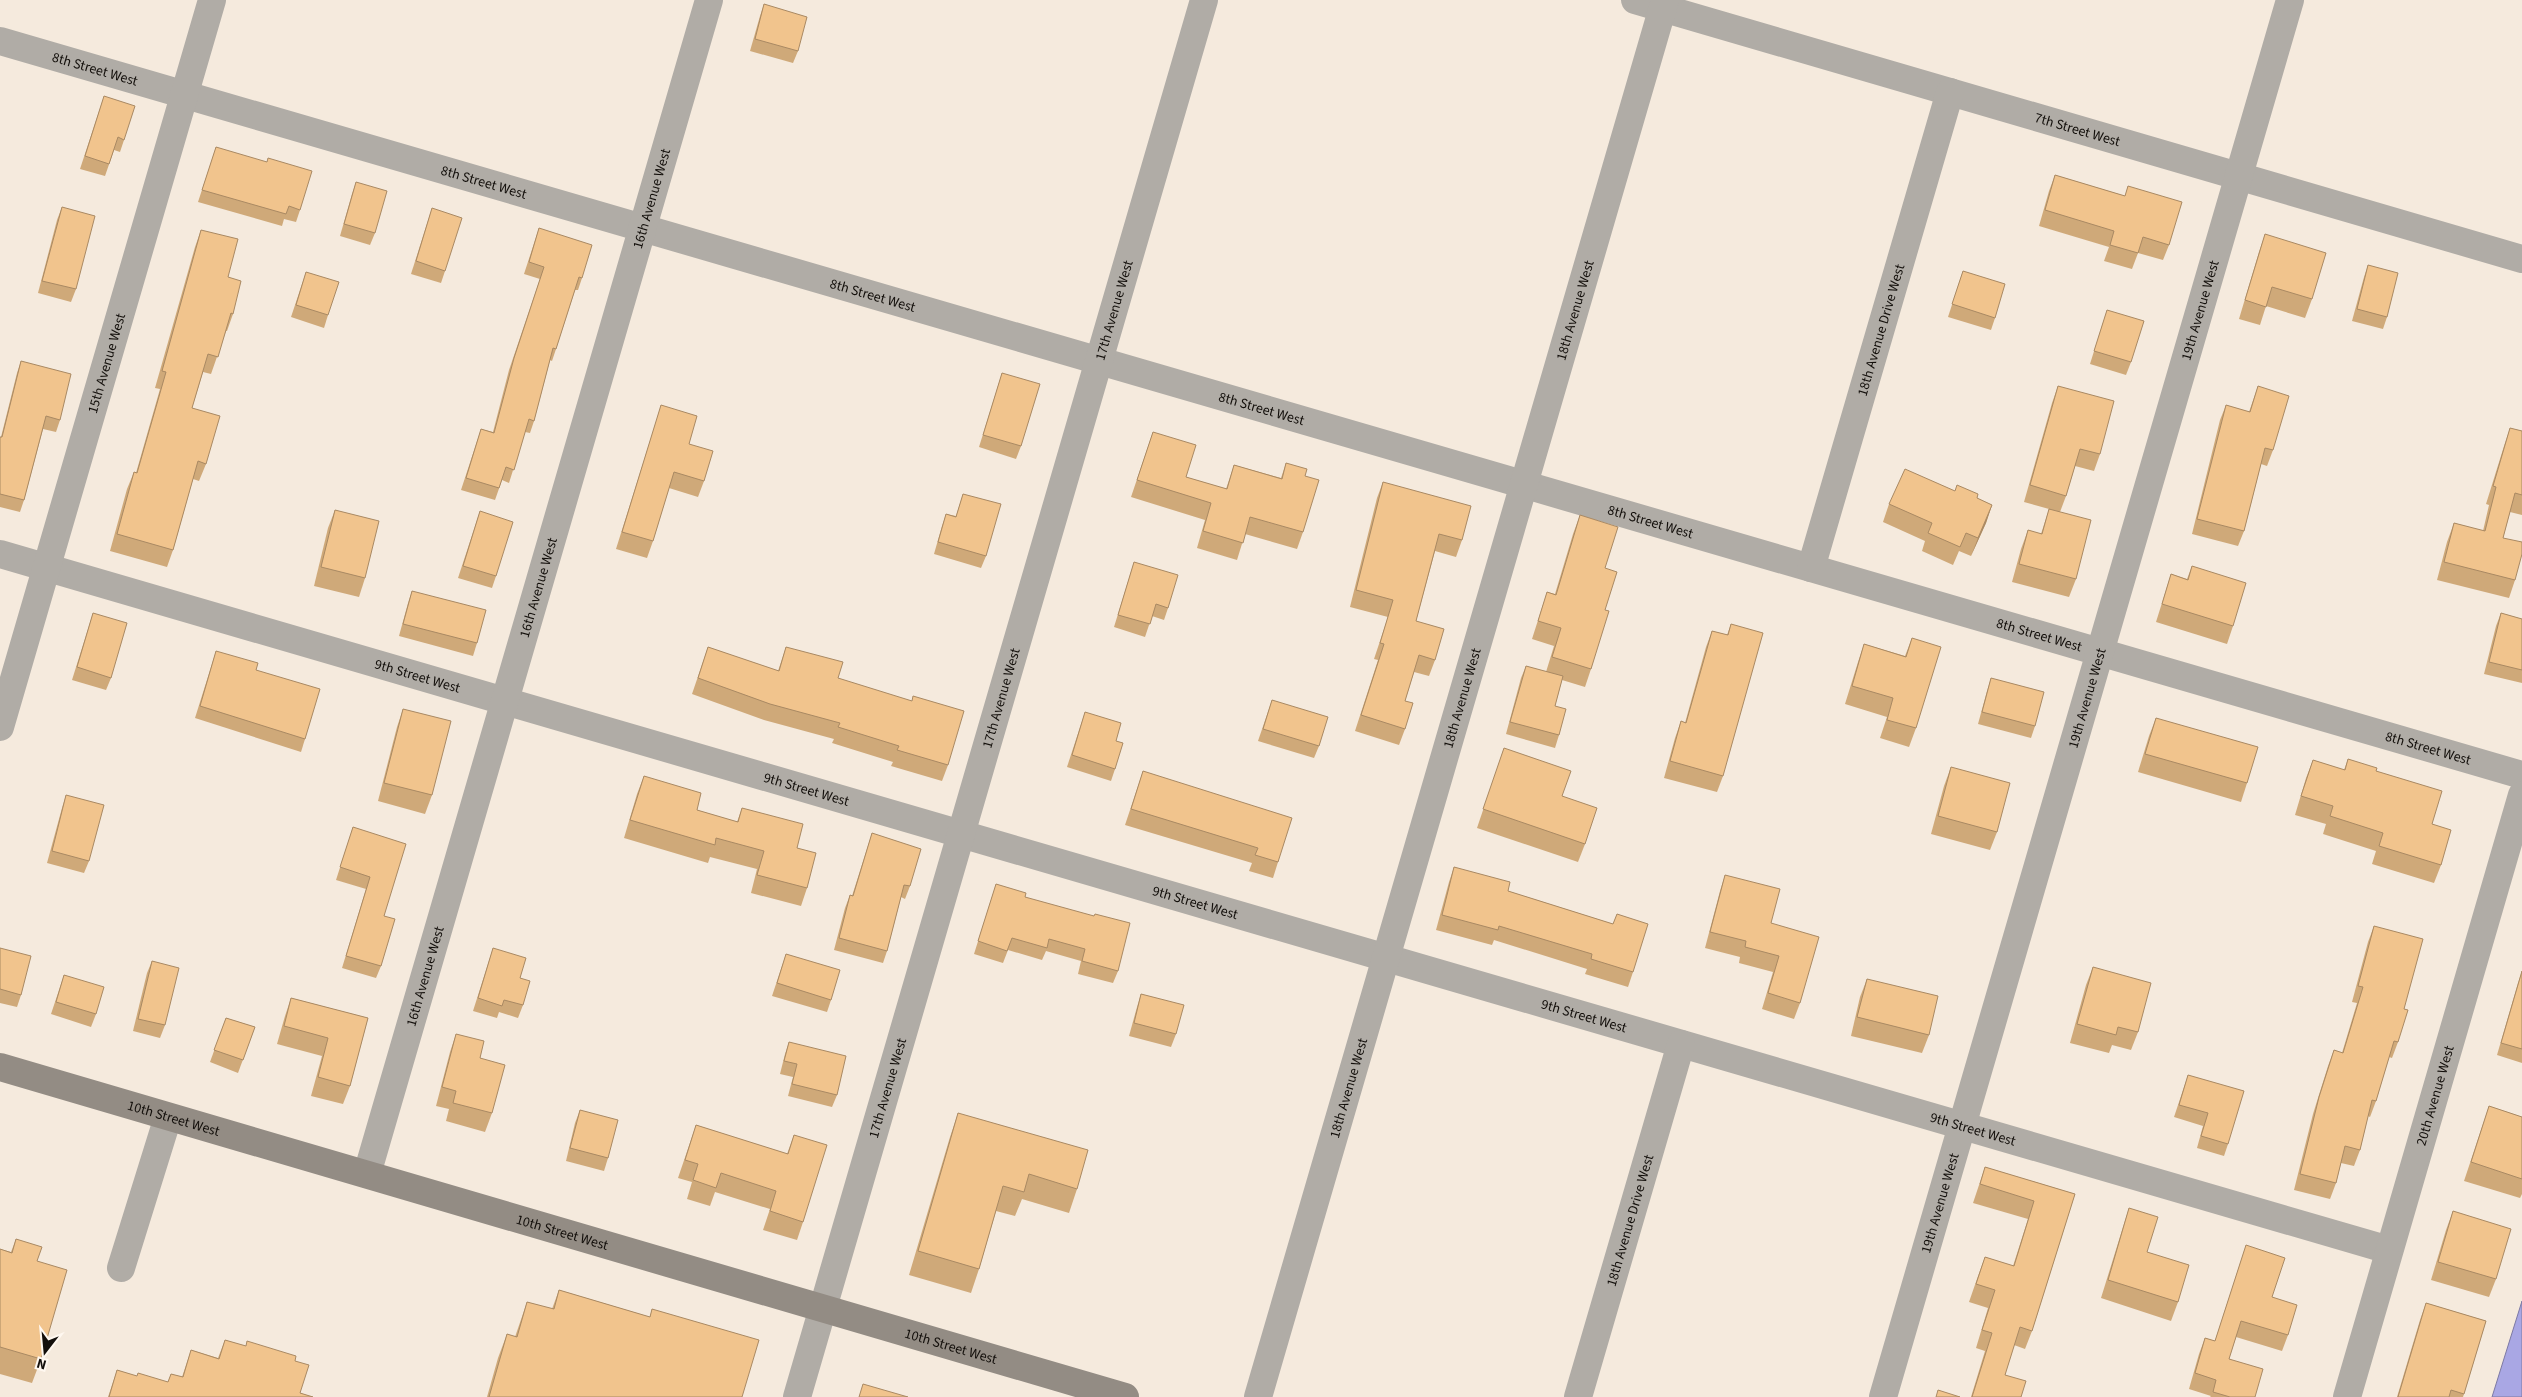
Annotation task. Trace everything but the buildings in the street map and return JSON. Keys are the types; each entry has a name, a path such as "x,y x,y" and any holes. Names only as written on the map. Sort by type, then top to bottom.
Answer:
{"street":[{"name":"15th Avenue West","path":"0,727 212,0"},
{"name":"16th Avenue West","path":"367,1174 709,0"},
{"name":"17th Avenue West","path":"797,1397 1204,0"},
{"name":"7th Street West","path":"1635,0 1664,4 1950,92 2522,258"},
{"name":"19th Avenue West","path":"1883,1397 2290,0"},
{"name":"18th Avenue West","path":"1258,1397 1664,4"},
{"name":"8th Street West","path":"0,41 2522,775"},
{"name":"18th Avenue Drive West","path":"1811,568 1950,92"},
{"name":"9th Street West","path":"0,554 2389,1250"},
{"name":"20th Avenue West","path":"2347,1397 2522,795"},
{"name":"18th Avenue Drive West","path":"1578,1397 1681,1044"},
{"name":"10th Street West","path":"0,1067 1125,1397"},
{"path":"122,1268 168,1117"}],"water":[{"path":"2522,1301 2522,1397 2492,1397"}]}
